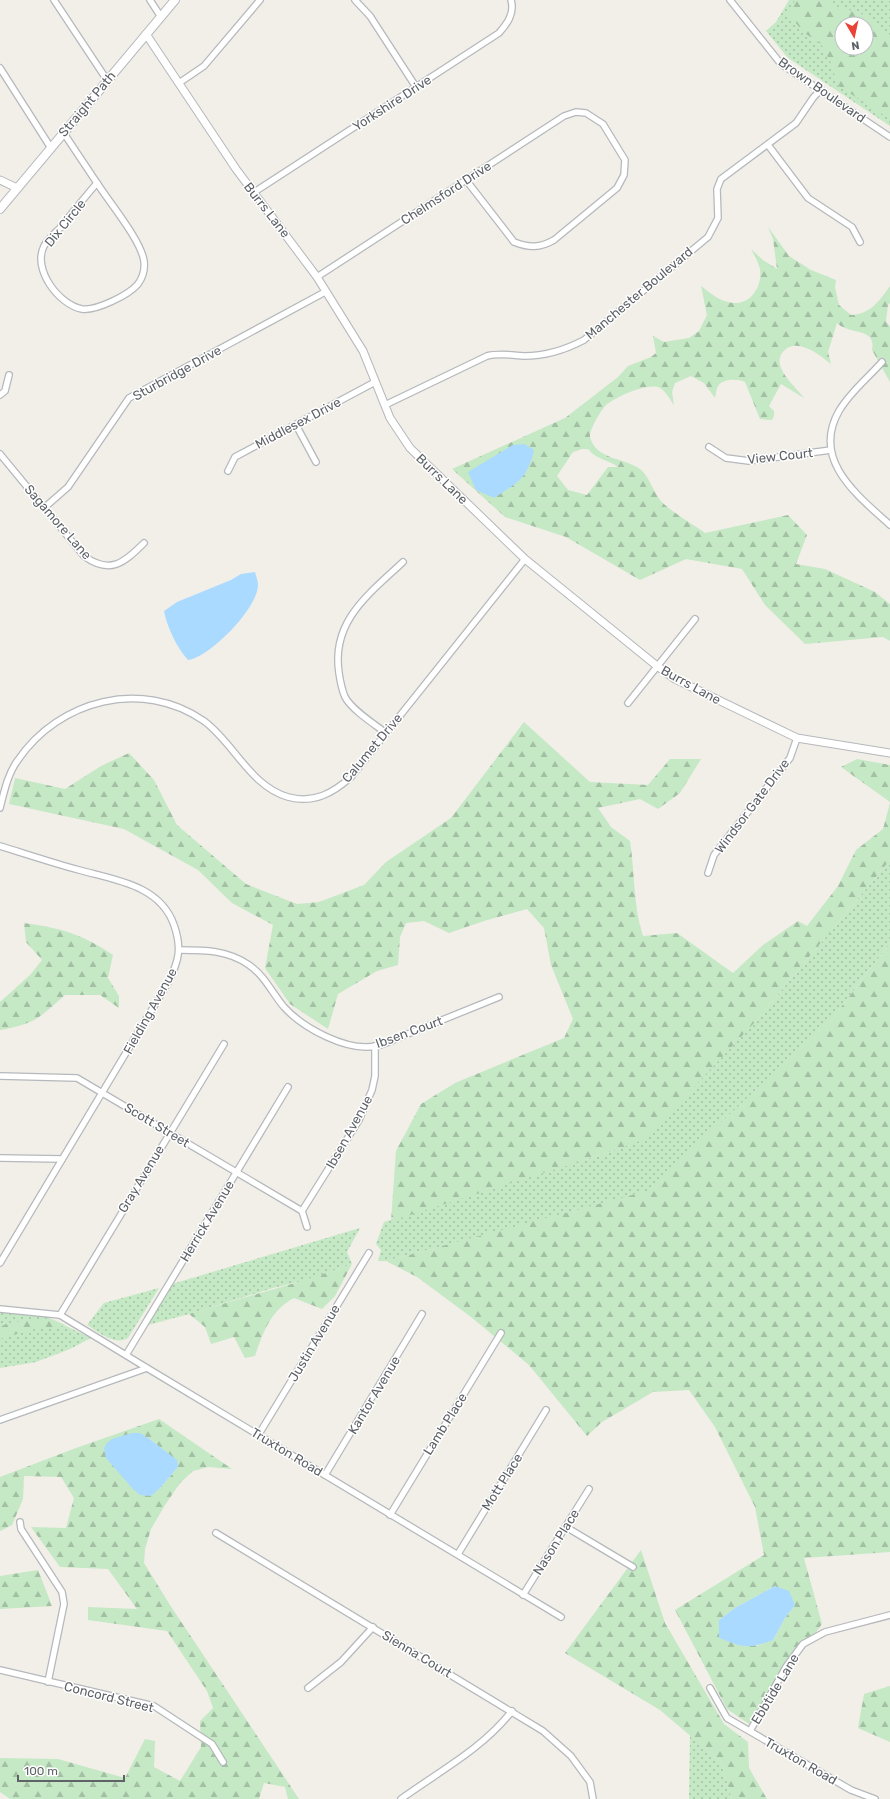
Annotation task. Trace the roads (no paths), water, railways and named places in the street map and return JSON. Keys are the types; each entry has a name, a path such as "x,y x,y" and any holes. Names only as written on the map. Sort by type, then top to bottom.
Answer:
{"main road":[{"name":"Straight Path","path":"0,209 175,0"}],"street":[{"path":"54,0 107,80"},
{"path":"150,0 161,17"},
{"path":"179,83 204,66 260,0"},
{"path":"355,0 373,21 416,87"},
{"name":"Yorkshire Drive","path":"253,193 498,33 507,25 511,15 511,0"},
{"name":"Brown Boulevard","path":"730,0 781,64 821,89 890,137"},
{"name":"Burrs Lane","path":"146,34 253,193 317,277 363,351 390,418 410,448 525,559 657,666 676,679 797,738 890,752"},
{"path":"0,68 51,148"},
{"name":"Manchester Boulevard","path":"385,405 487,356 496,354 524,356 548,353 572,346 584,340 708,237 718,218 717,190 721,179 796,123 821,89"},
{"name":"Chelmsford Drive","path":"317,277 564,116 576,112 586,113 603,124 625,160 624,175 618,188 554,240 544,246 525,246 514,242 466,180"},
{"name":"Dix Circle","path":"64,132 140,247 144,260 144,272 139,283 131,290 94,309 82,309 70,305 44,277 43,255 44,247 97,183"},
{"path":"768,145 808,198 852,227 860,242"},
{"path":"0,180 17,188"},
{"name":"Sturbridge Drive","path":"44,508 68,487 129,398 325,292"},
{"path":"882,362 849,397 839,411 832,427 830,450 838,469 848,486 890,525"},
{"path":"0,396 5,391 9,375"},
{"name":"Middlesex Drive","path":"228,471 235,457 375,382"},
{"path":"296,425 316,462"},
{"name":"View Court","path":"709,447 726,458 749,461 830,450"},
{"name":"Sagamore Lane","path":"0,454 84,556 106,567 118,564 132,555 144,542"},
{"name":"Calumet Drive","path":"0,808 5,787 17,760 39,735 58,720 83,708 109,700 143,698 165,702 190,713 219,734 258,779 270,789 289,797 308,799 321,797 335,791 351,777 525,559"},
{"path":"386,733 362,715 345,697 337,657 342,630 361,602 403,562"},
{"path":"628,703 695,620"},
{"name":"Windsor Gate Drive","path":"708,873 714,855 790,758 797,738"},
{"name":"Fielding Avenue","path":"0,846 110,878 145,890 156,897 172,919 180,950 176,966 169,981 0,1263"},
{"name":"Ibsen Court","path":"180,950 211,950 231,956 249,965 264,978 284,1006 297,1018 321,1034 335,1041 352,1045 375,1046 499,997"},
{"name":"Gray Avenue","path":"60,1315 169,1132 224,1044"},
{"name":"Ibsen Avenue","path":"302,1211 359,1120 372,1090 375,1076 375,1046"},
{"name":"Scott Street","path":"0,1076 77,1078 302,1211"},
{"name":"Herrick Avenue","path":"126,1355 288,1087"},
{"path":"0,1158 62,1160"},
{"path":"302,1211 307,1227"},
{"name":"Justin Avenue","path":"259,1434 369,1253"},
{"path":"0,1309 60,1315"},
{"name":"Kantor Avenue","path":"325,1475 422,1314"},
{"name":"Truxton Road","path":"60,1315 561,1617"},
{"name":"Lamb Place","path":"390,1515 501,1333"},
{"path":"0,1420 147,1368"},
{"name":"Mott Place","path":"458,1554 546,1410"},
{"name":"Nason Place","path":"523,1595 589,1489"},
{"path":"20,1522 22,1529 62,1592 64,1604 48,1682"},
{"path":"566,1526 633,1567"},
{"name":"Sienna Court","path":"216,1533 543,1731 571,1756 590,1782 593,1799"},
{"name":"Ebbtide Lane","path":"750,1731 786,1668 803,1644 825,1632 890,1615"},
{"path":"308,1688 341,1662 373,1627"},
{"name":"Concord Street","path":"0,1670 154,1706 212,1744 223,1762"},
{"name":"Truxton Road","path":"710,1688 727,1718 851,1790 875,1799"},
{"path":"401,1799 440,1771 470,1754 498,1728 512,1711"}],"water":[{"path":"524,444 534,450 525,474 515,484 494,498 476,490 468,472 513,445"},
{"path":"255,572 258,585 256,595 242,618 220,641 197,657 188,660 180,650 173,637 167,624 164,611 177,602 231,580 241,574"},
{"path":"132,1433 140,1433 177,1460 178,1467 151,1496 140,1495 106,1458 104,1448 107,1443 112,1439"},
{"path":"775,1586 789,1591 795,1605 785,1618 773,1640 757,1645 745,1646 734,1644 719,1638 719,1620 735,1608"}]}
